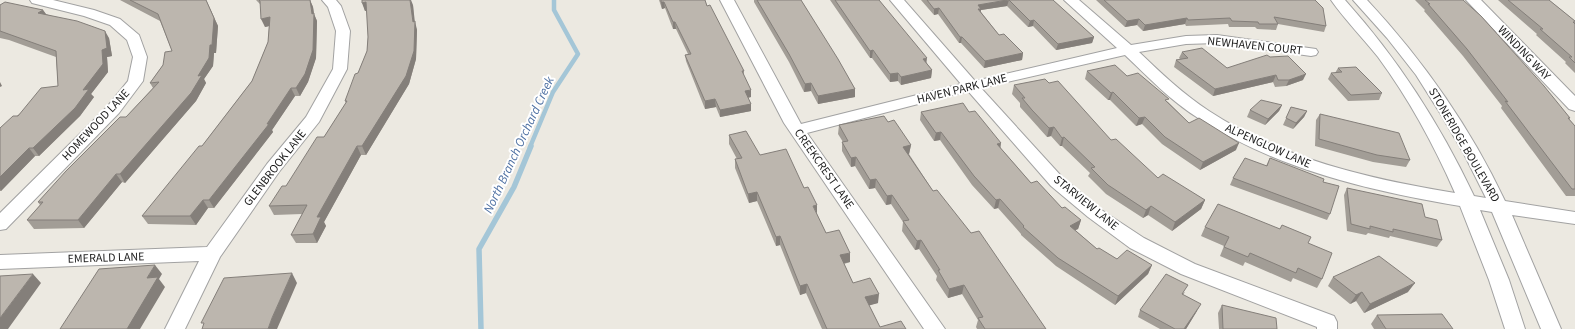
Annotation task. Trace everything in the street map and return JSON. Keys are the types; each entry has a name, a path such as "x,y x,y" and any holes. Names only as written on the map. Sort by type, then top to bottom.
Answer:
{"street":[{"name":"HOMEWOOD LANE","path":"0,224 113,110 135,81 140,57 134,38 115,22 89,13 37,0"},
{"name":"GLENBROOK LANE","path":"175,329 212,254 273,168 313,119 340,69 343,30 334,6 329,0"},
{"name":"CREEKCREST LANE","path":"727,0 797,130 935,329"},
{"name":"STARVIEW LANE","path":"898,0 971,86 1057,182 1094,213 1137,242 1188,269 1327,322 1327,329"},
{"name":"ALPENGLOW LANE","path":"1071,0 1169,88 1204,114 1241,136 1288,157 1334,174 1378,185 1575,218"},
{"name":"STONERIDGE BOULEVARD","path":"1338,0 1378,48 1422,112 1448,158 1523,258 1551,329"},
{"name":"STONERIDGE BOULEVARD","path":"1360,0 1392,36 1421,73 1449,114 1476,161 1490,254 1516,329"},
{"name":"WINDING WAY","path":"1473,0 1575,106"},
{"name":"NEWHAVEN COURT","path":"1127,50 1186,40 1217,39 1311,52"},
{"name":"HAVEN PARK LANE","path":"797,130 971,86 1127,50"},
{"name":"EMERALD LANE","path":"0,262 212,254"}],"building":[{"path":"130,0 206,0 214,18 212,45 210,45 209,58 198,76 202,75 191,93 120,174 116,174 78,220 27,220 43,202 38,202 66,171 120,117 126,117 159,82 150,83 163,65 165,52 172,51 158,14"},
{"path":"259,0 310,0 312,14 314,13 313,50 305,74 296,88 291,88 267,124 269,124 209,200 203,200 190,216 142,216 199,146 202,146 252,81 268,42 270,17 261,19"},
{"path":"362,0 410,0 413,22 415,21 414,51 406,76 362,146 357,146 317,217 321,217 313,234 291,235 307,205 269,206 282,186 286,186 317,137 324,137 347,101 345,101 355,74 358,73 367,51 368,37 366,2 362,3"},
{"path":"661,0 705,0 707,6 710,5 744,71 742,71 751,90 745,91 751,104 720,110 715,99 705,101 685,55 691,54 675,22 673,22 664,2 661,2"},
{"path":"757,0 801,0 855,89 818,96 811,83 805,84"},
{"path":"835,0 879,0 927,58 923,59 932,70 901,77 898,73 890,74 873,50 870,51"},
{"path":"927,0 1007,0 978,5 981,9 978,9 999,35 1004,34 1023,53 985,61 962,37 960,37 939,8 934,9"},
{"path":"1009,0 1053,0 1094,37 1058,44 1034,20 1030,21"},
{"path":"1104,0 1315,0 1323,8 1326,26 1274,17 1278,24 1259,24 1258,22 1232,21 1230,18 1188,20 1187,18 1145,25 1139,19 1127,21"},
{"path":"1425,0 1463,0 1481,16 1544,86 1570,118 1568,118 1575,126 1575,189 1572,189 1467,49"},
{"path":"1508,0 1549,0 1575,21 1573,22 1575,24 1575,63 1569,57 1572,57 1540,29 1543,29"},
{"path":"5,2 43,10 38,13 77,21 105,31 107,48 102,50 103,64 83,90 89,89 75,108 33,148 29,148 0,177 0,128 13,116 18,116 41,88 58,86 56,51 0,31 0,5"},
{"path":"1202,48 1227,68 1267,55 1270,57 1288,56 1306,74 1289,80 1278,80 1276,75 1215,89 1176,60 1188,58 1182,52"},
{"path":"1115,65 1127,76 1138,73 1169,99 1165,100 1189,123 1199,118 1239,143 1203,162 1165,137 1145,117 1139,118 1113,92 1111,93 1087,71"},
{"path":"1356,67 1382,93 1351,95 1331,73 1342,72 1338,68"},
{"path":"1045,79 1049,83 1058,81 1111,140 1116,139 1158,178 1163,174 1205,200 1175,222 1151,206 1146,210 1108,185 1091,168 1095,167 1064,137 1062,138 1054,127 1049,128 1032,110 1022,98 1025,98 1014,85"},
{"path":"1261,100 1282,105 1268,119 1250,110"},
{"path":"963,103 969,112 975,111 1001,143 997,144 1031,183 1037,181 1062,208 1065,207 1081,220 1070,226 1097,249 1099,248 1117,259 1127,250 1152,265 1118,296 1058,258 1023,227 1024,226 1000,199 996,200 974,176 941,132 936,133 921,112"},
{"path":"1291,107 1307,111 1296,123 1286,118"},
{"path":"1320,114 1399,133 1410,160 1377,155 1319,139"},
{"path":"884,116 888,122 894,120 911,145 903,147 933,191 937,190 971,233 979,231 1046,329 985,329 978,318 983,317 964,285 949,289 938,270 940,270 921,240 917,241 903,221 909,220 892,195 887,196 876,179 870,180 856,157 851,158 842,142 848,141 839,125"},
{"path":"746,131 760,155 786,149 804,188 808,187 817,205 813,206 826,233 839,230 850,253 840,255 853,283 870,278 879,294 865,297 880,327 901,321 906,329 827,329 807,284 800,286 780,236 776,237 757,192 748,194 735,159 742,158 729,135"},
{"path":"1245,158 1267,166 1270,158 1324,179 1323,182 1339,186 1330,214 1233,178"},
{"path":"1347,188 1422,204 1425,217 1437,220 1442,240 1393,229 1393,232 1370,226 1370,229 1351,224"},
{"path":"1218,204 1280,229 1282,225 1311,237 1308,243 1332,253 1322,279 1298,268 1296,273 1250,253 1248,257 1224,247 1229,237 1205,227"},
{"path":"1379,256 1415,283 1370,304 1362,292 1356,295 1333,277"},
{"path":"155,265 147,278 158,277 127,329 60,329 99,269"},
{"path":"292,273 268,329 202,329 204,323 201,323 224,278"},
{"path":"33,274 0,318 0,276"},
{"path":"1166,274 1188,285 1182,294 1201,304 1184,329 1175,329 1140,310"},
{"path":"1222,305 1276,318 1277,329 1223,329"},
{"path":"1442,314 1453,329 1386,329 1377,315"}],"waterway":[{"name":"North Branch Orchard Creek","path":"530,147 553,92 578,54 554,10 554,0"},
{"name":"North Branch Orchard Creek","path":"481,329 479,249 514,187 531,146"}]}
